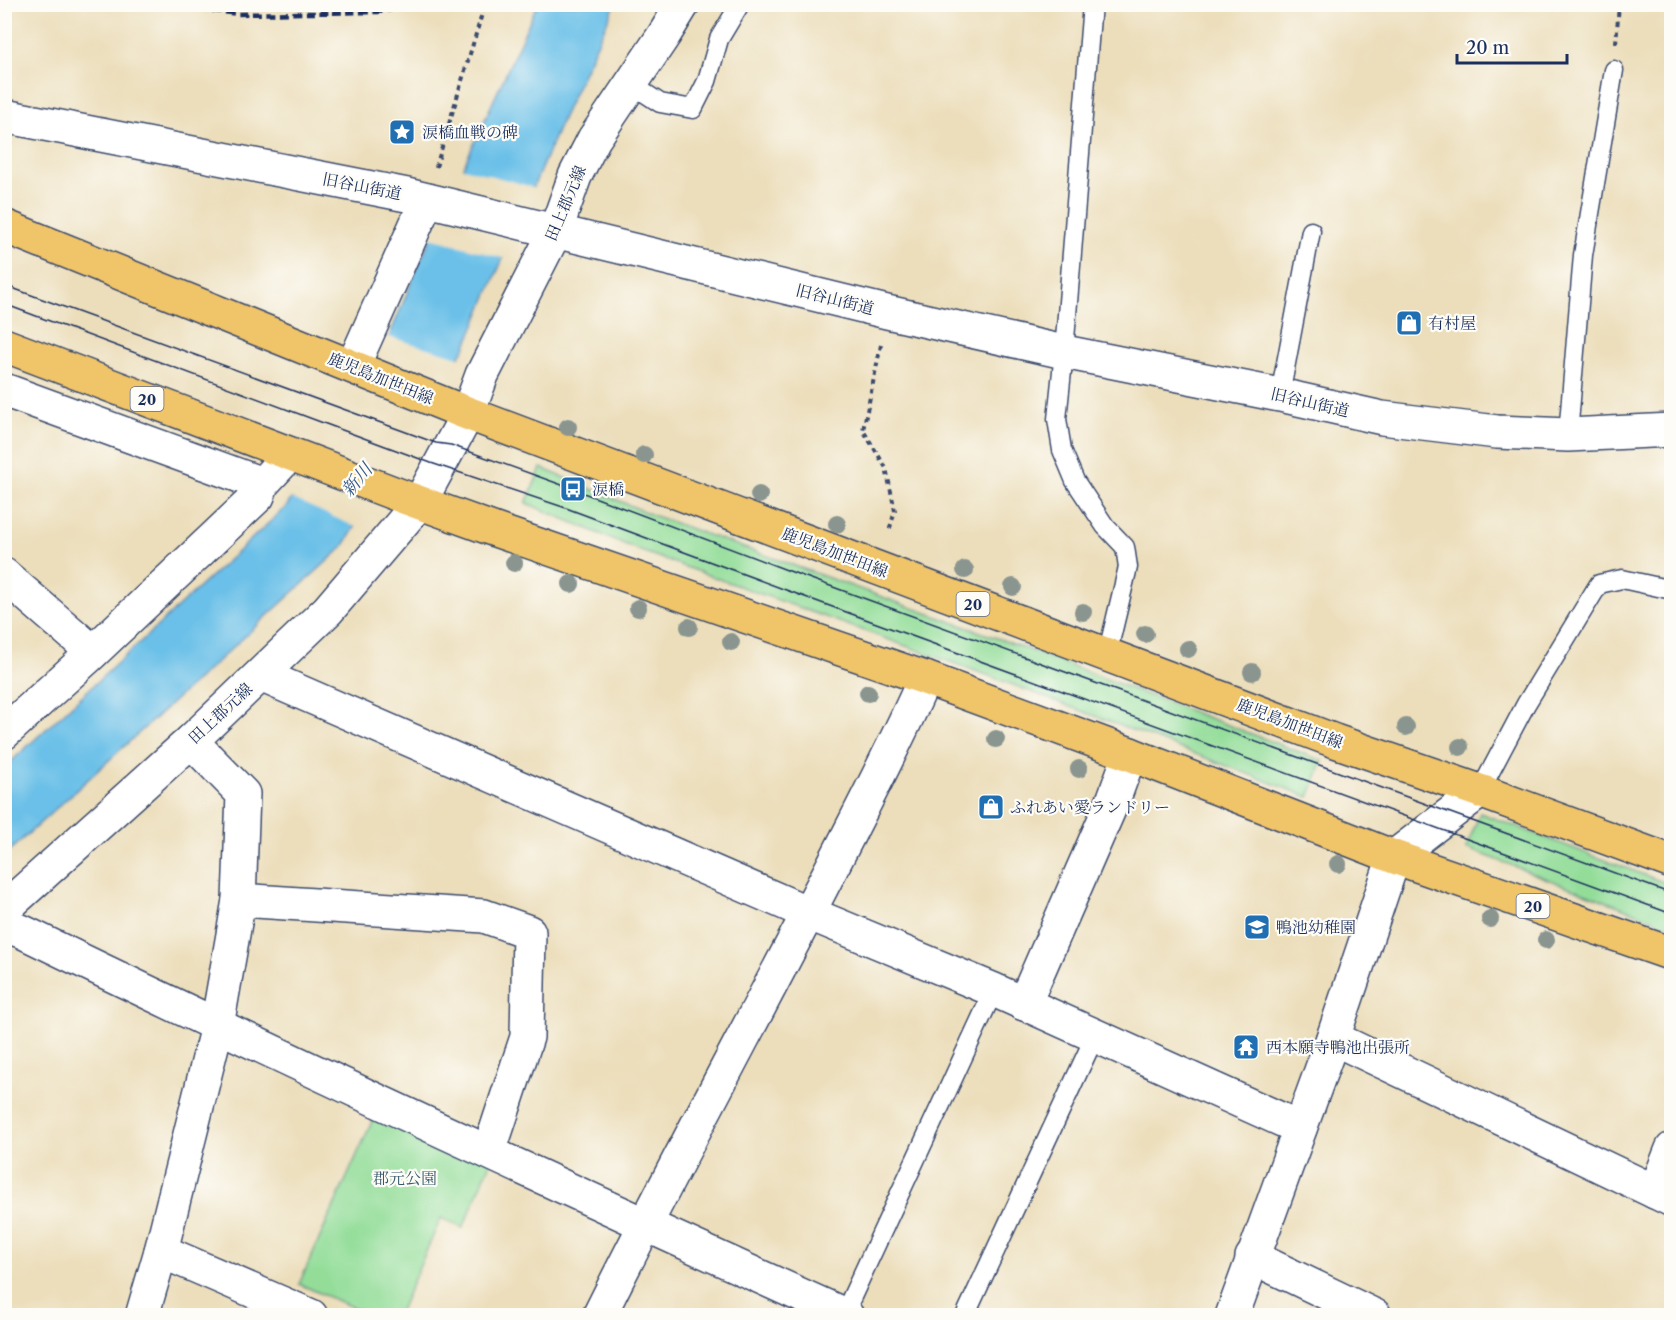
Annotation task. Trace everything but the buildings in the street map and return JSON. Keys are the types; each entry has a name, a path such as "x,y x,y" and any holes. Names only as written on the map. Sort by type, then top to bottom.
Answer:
{"main road":[{"name":"鹿児島加世田線","path":"4,226 463,411 1335,741 1480,791 1671,862"},
{"name":"20","path":"4,345 498,531 925,678 1130,754 1394,857 1671,954"}],"street":[{"name":"田上郡元線","path":"4,909 191,741 328,610 412,499 482,375 541,228 575,176 594,139 683,4"},
{"name":"旧谷山街道","path":"4,116 427,200 887,312 1382,418 1497,432 1568,435 1671,430"},
{"path":"359,369 427,200"},
{"path":"4,390 262,484"},
{"path":"4,733 258,496 262,484 300,457"},
{"path":"4,575 93,652"},
{"path":"261,675 808,913 994,990 1300,1128"},
{"path":"599,1316 644,1224 900,733 925,678"},
{"path":"142,1316 161,1251 217,1026 239,900 243,794 191,741"},
{"path":"1024,1004 1114,798 1130,754"},
{"path":"1232,1316 1333,1038 1394,857 1480,791"},
{"path":"239,900 484,916 529,932 527,1038 489,1152"},
{"path":"4,926 21,931 217,1026 846,1315"},
{"path":"1333,1038 1663,1196 1671,1149"},
{"path":"161,1251 311,1316"},
{"path":"1252,1257 1375,1316"}],"lane":[{"path":"631,84 660,103 693,109 707,81 719,39 740,4"},
{"path":"1092,4 1057,419 1062,450 1075,481 1105,526 1125,547 1128,567 1107,655"},
{"path":"1568,435 1583,255 1614,70"},
{"path":"1280,395 1311,231"},
{"path":"1480,791 1526,704 1599,584 1622,579 1671,590"},
{"path":"846,1315 994,990"},
{"path":"965,1316 1095,1036"}],"path":[{"path":"427,200 484,4"},
{"path":"1614,70 1619,4"},
{"path":"887,312 863,430 886,468 895,511 889,531"}],"green space":[{"path":"541,468 655,516 997,638 1323,761 1309,797 984,674 641,551 526,503"},
{"path":"1480,813 1671,885 1671,926 1466,848"},
{"name":"郡元公園","path":"378,1108 492,1160 463,1228 441,1218 398,1315 370,1315 299,1284"}],"water":[{"name":"新川","path":"537,5 615,5 563,117 465,348 343,547 5,855 4,768 287,506 389,337 419,264"}],"pier":[{"path":"460,167 536,188 506,259 428,237"},
{"path":"386,336 462,358 358,528 289,497"}],"tram line":[{"path":"4,285 436,443 451,445 573,489 792,572 1672,894"},
{"path":"4,304 431,463 566,508 1672,914"}],"railway":[{"path":"158,4 238,14 378,12 429,4"}],"place":[{"name":"涙橋血戦の碑","path":"402,132"},
{"name":"有村屋","path":"1409,323"},
{"name":"涙橋","path":"573,489"},
{"name":"ふれあい愛ランドリー","path":"991,807"},
{"name":"鴨池幼稚園","path":"1257,927"},
{"name":"西本願寺鴨池出張所","path":"1246,1047"}]}
